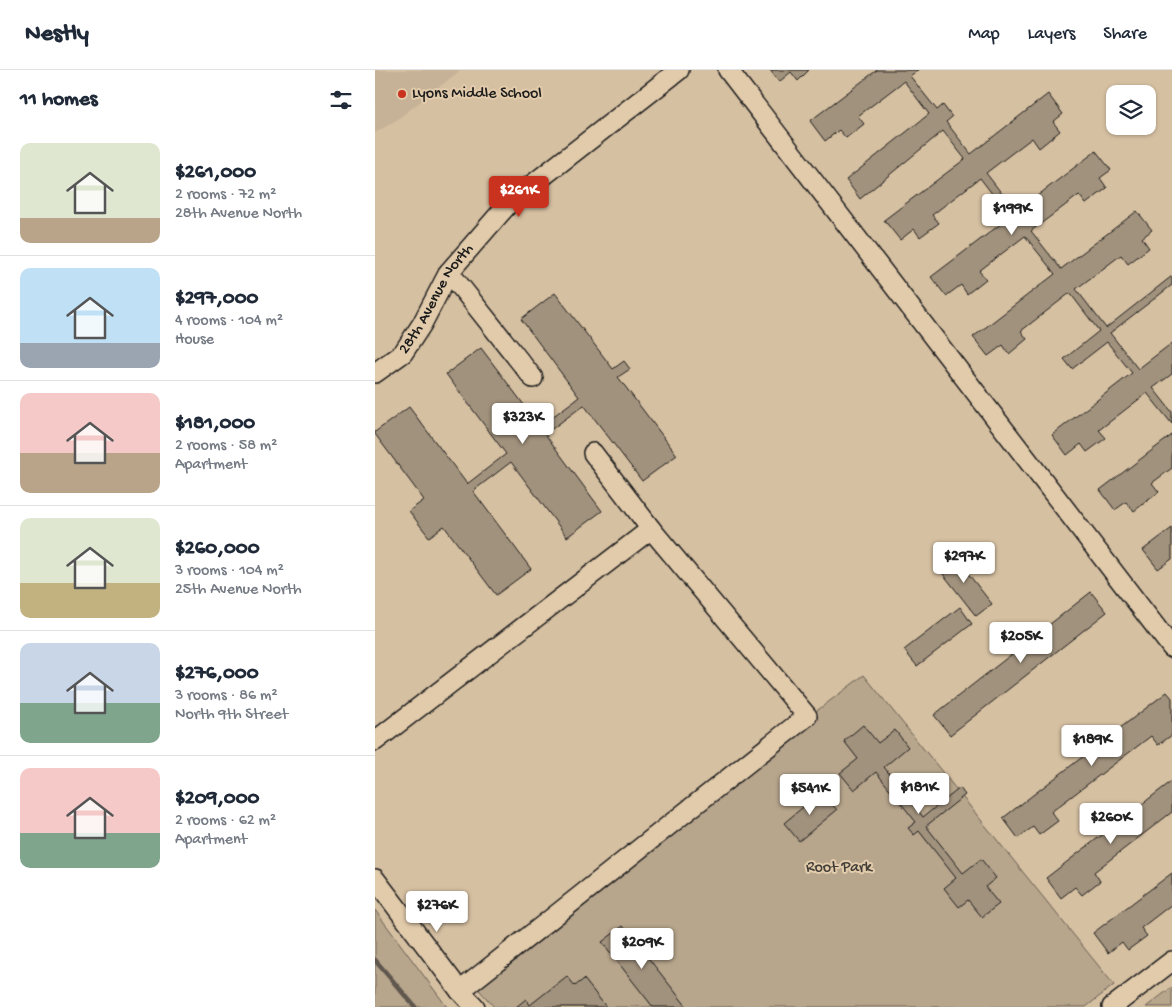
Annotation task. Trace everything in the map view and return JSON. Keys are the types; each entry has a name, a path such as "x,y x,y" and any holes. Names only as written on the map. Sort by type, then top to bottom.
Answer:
{"street":[{"name":"28th Avenue North","path":"375,374 403,353 422,324 449,272 510,202 679,70"},
{"path":"728,70 1172,648"},
{"path":"449,272 533,378"},
{"path":"460,991 807,716 651,529 593,453"},
{"path":"375,741 651,529"},
{"path":"375,879 460,991 475,1007"},
{"path":"1113,1007 1172,961"}],"shaded area":[{"name":"Lyons Middle School","path":"375,70 461,70 398,119 375,133"}],"green space":[{"name":"Root Park","path":"864,675 1114,985 1086,1007 494,1007 467,976"},
{"path":"375,910 447,1007 375,1007"},
{"path":"1172,987 1172,1007 1146,1007"}],"building":[{"path":"770,70 809,70 798,81 791,72 779,82"},
{"path":"877,70 918,70 910,76 937,110 943,105 952,117 946,122 971,154 1048,94 1063,114 1053,122 1060,131 1039,148 1032,138 986,173 1016,212 1096,151 1111,170 1100,178 1107,188 1086,204 1079,195 1031,231 1061,269 1137,211 1152,230 1142,238 1149,248 1128,264 1121,255 1076,289 1106,328 1172,276 1172,285 1110,333 1138,369 1172,343 1172,374 1153,388 1172,412 1172,424 1147,393 1099,430 1106,438 1087,452 1081,444 1067,455 1052,435 1132,373 1107,342 1072,369 1064,359 1099,331 1070,293 1021,331 1027,339 1009,354 1003,345 988,356 973,337 1055,274 1025,236 979,271 986,279 967,294 961,285 946,296 931,277 1010,217 980,178 932,215 939,223 920,237 914,229 900,240 884,220 965,159 943,131 860,199 846,180 929,114 904,81 858,116 864,124 846,138 839,130 825,141 810,121"},
{"path":"555,293 613,369 624,361 630,369 618,377 677,455 642,481 584,405 545,434 602,511 567,537 511,462 473,491 531,569 496,595 444,526 429,537 409,511 424,500 375,432 409,407 467,484 506,454 446,374 481,348 540,426 579,397 521,319"},
{"path":"1172,435 1172,468 1152,483 1159,492 1134,511 1126,502 1115,510 1100,490"},
{"path":"1172,528 1172,559 1158,569 1143,550"},
{"path":"951,552 992,604 976,616 936,565"},
{"path":"1091,592 1107,612 950,735 934,715"},
{"path":"960,607 972,624 917,666 904,650"},
{"path":"1167,692 1172,698 1172,735 1158,745 1151,736 1051,812 1058,821 1039,835 1033,827 1018,838 1003,818"},
{"path":"863,725 878,743 895,730 908,747 884,767 923,817 960,788 965,795 926,826 963,873 981,859 996,878 985,887 999,904 982,917 968,900 959,907 944,888 956,878 919,831 914,835 908,828 916,822 876,772 854,790 840,773 858,759 844,741"},
{"path":"1172,781 1172,812 1094,872 1100,881 1082,895 1075,887 1061,898 1046,878"},
{"path":"821,792 837,810 799,841 784,823"},
{"path":"1172,873 1172,904 1141,928 1147,936 1128,950 1122,942 1108,953 1093,933"},
{"path":"623,926 687,1007 653,1007 602,942"},
{"path":"567,976 575,986 584,979 606,1007 516,1007 526,999 530,1005"}],"waterway":[{"path":"375,960 415,1007"}],"place":[{"name":"Lyons Middle School","path":"402,94"}]}
